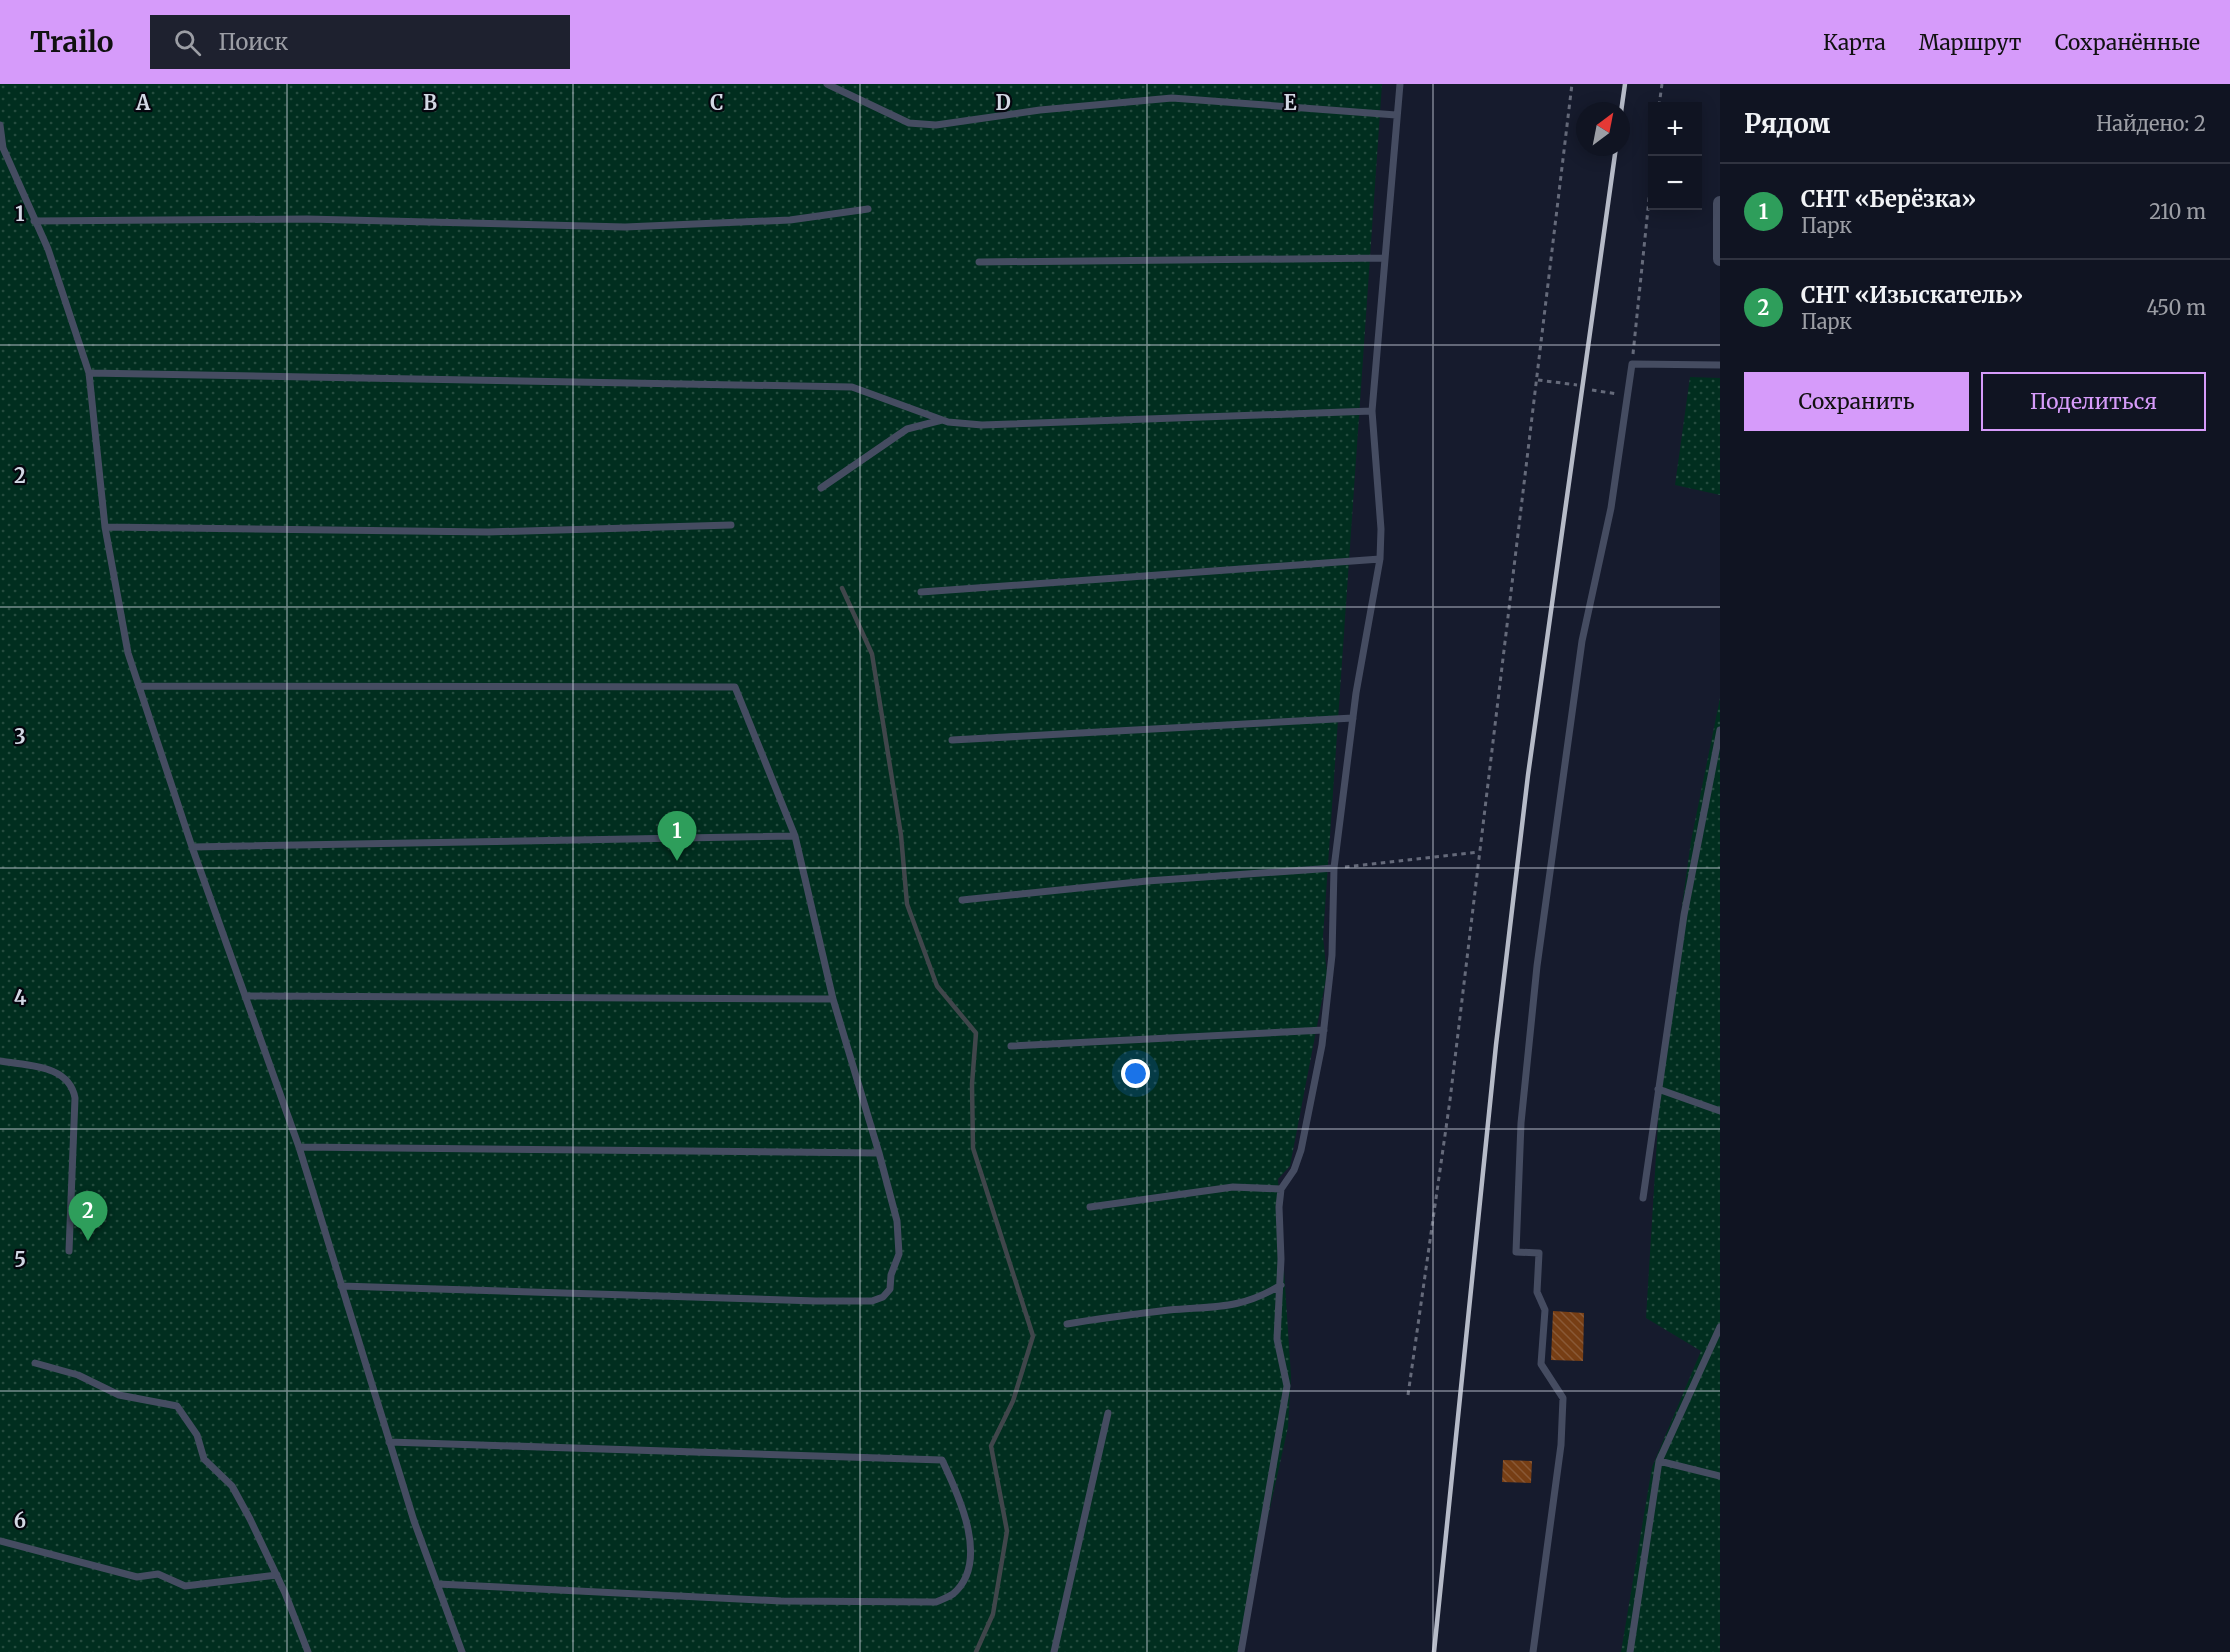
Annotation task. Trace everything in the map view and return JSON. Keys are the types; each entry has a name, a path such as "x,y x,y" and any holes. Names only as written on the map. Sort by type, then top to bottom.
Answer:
{"street":[{"path":"1720,203 1720,260"}],"lane":[{"path":"827,84 909,123 936,125 1040,110 1172,98 1396,115"},
{"path":"1241,1652 1287,1386 1277,1338 1281,1286 1279,1207 1281,1189 1302,1150 1324,1030 1332,956 1334,868 1353,718 1380,560 1381,529 1372,411 1400,84"},
{"path":"0,125 3,148 48,249 89,373 105,527 128,653 192,848 299,1147 414,1521 462,1652"},
{"path":"34,222 307,219 626,227 790,220 868,209"},
{"path":"979,262 1385,258"},
{"path":"1533,1652 1561,1445 1563,1398 1541,1364 1545,1310 1537,1292 1539,1253 1516,1252 1521,1123 1537,966 1582,641 1611,508 1632,364 1720,365"},
{"path":"89,373 852,387 942,420 982,425 1372,411"},
{"path":"821,488 907,429 942,420"},
{"path":"105,527 488,532 731,525"},
{"path":"921,592 1380,560"},
{"path":"140,686 735,687 795,836 833,999 897,1221 899,1254 891,1275 890,1289 883,1297 872,1300 804,1301 341,1286"},
{"path":"952,740 1353,718"},
{"path":"1643,1198 1684,915 1720,730"},
{"path":"192,848 795,836"},
{"path":"962,900 1148,880 1334,868"},
{"path":"245,996 833,999"},
{"path":"1011,1046 1324,1030"},
{"path":"0,1061 54,1071 66,1078 73,1086 75,1098 69,1251"},
{"path":"1658,1089 1720,1111"},
{"path":"299,1147 879,1153"},
{"path":"1090,1207 1233,1187 1281,1189"},
{"path":"1067,1324 1160,1311 1230,1307 1262,1296 1281,1286"},
{"path":"1630,1652 1659,1461 1720,1327"},
{"path":"35,1363 78,1375 119,1395 177,1406 197,1435 204,1459 232,1486 277,1575 308,1652"},
{"path":"1054,1652 1108,1413"},
{"path":"389,1442 942,1460 968,1521 970,1551 965,1577 953,1594 936,1602 781,1601 438,1584"},
{"path":"1659,1461 1720,1476"},
{"path":"0,1541 138,1577 158,1574 185,1586 277,1575"}],"path":[{"path":"1408,1395 1450,1100 1572,84"},
{"path":"1660,102 1662,84"},
{"path":"1632,364 1649,210"},
{"path":"1537,380 1577,385"},
{"path":"1592,390 1627,396"},
{"path":"1334,868 1479,852"}],"green space":[{"path":"0,84 1382,84 1323,937 1327,974 1290,1166 1278,1179 1291,1376 1288,1427 1238,1652 0,1652"},
{"path":"1690,377 1720,378 1720,495 1675,485"},
{"path":"1720,698 1720,1652 1621,1652 1652,1467 1701,1351 1646,1318 1663,1042 1691,841"}],"building":[{"path":"1553,1311 1584,1313 1583,1361 1551,1360"},
{"path":"1503,1460 1532,1461 1531,1483 1502,1482"}],"waterway":[{"path":"842,588 872,654 901,835 907,904 937,986 976,1033 972,1084 973,1148 1033,1336 1013,1401 991,1446 1007,1531 993,1614 976,1652"}],"railway":[{"path":"1622,102 1625,84"},
{"path":"1434,1652 1496,1045 1528,775 1615,156"}],"place":[{"name":"СНТ «Берёзка»","path":"677,861"},
{"name":"СНТ «Изыскатель»","path":"88,1241"}]}
